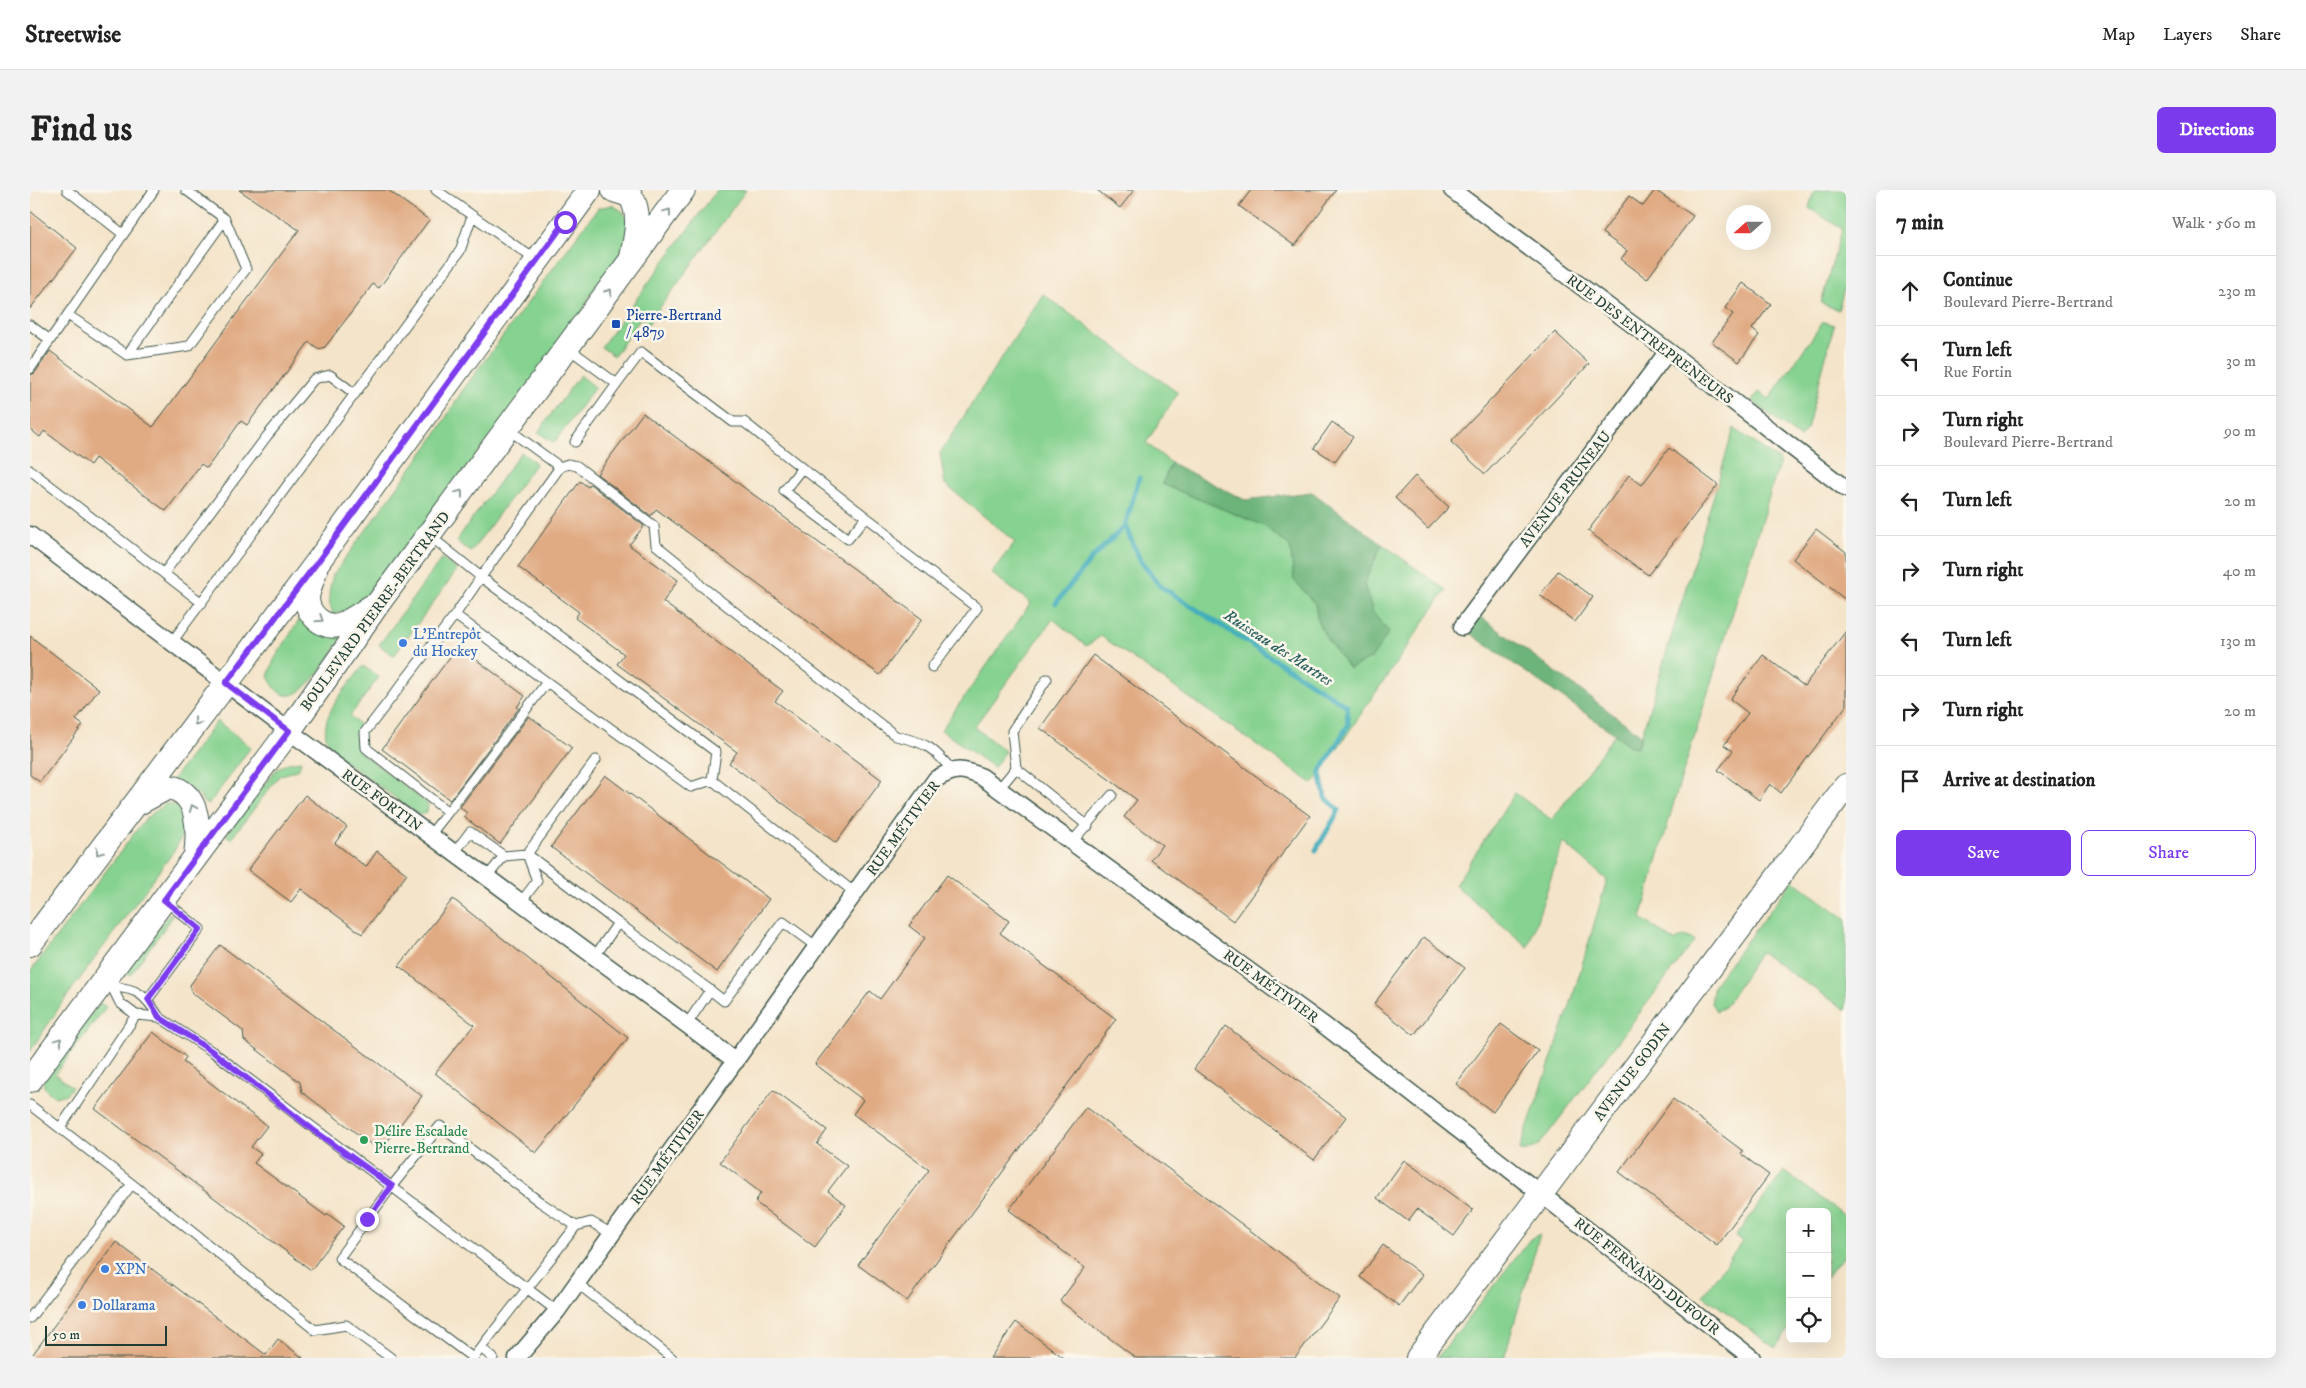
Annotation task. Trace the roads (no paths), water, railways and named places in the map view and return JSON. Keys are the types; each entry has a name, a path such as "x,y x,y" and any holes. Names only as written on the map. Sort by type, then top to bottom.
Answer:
{"main road":[{"path":"614,190 630,195 637,211 637,230 631,261"},
{"name":"BOULEVARD PIERRE-BERTRAND","path":"30,1080 107,985 164,900 289,731 379,602 683,190"},
{"path":"30,944 319,560 537,261 593,191"},
{"path":"319,560 307,600 311,612 318,620 339,625 379,602"},
{"name":"AVENUE GODIN","path":"1418,1358 1846,786"},
{"path":"134,806 168,787 185,795 193,806 197,819 198,839 196,856"}],"street":[{"name":"RUE DES ENTREPRENEURS","path":"1452,190 1668,352 1846,489"},
{"name":"AVENUE PRUNEAU","path":"1462,627 1668,352"},
{"name":"RUE FORTIN","path":"30,535 289,731 736,1061"},
{"name":"RUE MÉTIVIER","path":"517,1358 557,1311 936,779 952,770 968,771 982,777 999,789 1325,1026 1541,1194"},
{"name":"RUE FERNAND-DUFOUR","path":"1541,1194 1752,1358"}],"lane":[{"path":"67,190 123,234"},
{"path":"30,369 154,190"},
{"path":"68,315 127,355 189,346 246,269 224,220 186,190"},
{"path":"436,190 537,261"},
{"path":"172,642 460,251 472,216"},
{"path":"127,355 224,220"},
{"path":"30,325 50,340"},
{"path":"568,348 617,384"},
{"path":"575,442 641,352 734,422 744,422 883,530 900,549 977,608 932,667"},
{"path":"164,574 267,436 314,379 330,375 355,394"},
{"path":"508,429 560,468"},
{"path":"448,812 366,748 365,732 455,615 481,576 560,468 568,464 577,466 654,526 656,545 692,574 700,585 896,736 915,740 934,749 952,770"},
{"path":"802,468 784,491 848,539 866,517"},
{"path":"30,470 202,603"},
{"path":"429,535 716,752 712,780"},
{"path":"455,615 691,787 712,780"},
{"path":"1047,679 1012,732 1016,768 1088,826"},
{"path":"430,836 547,682"},
{"path":"527,854 596,760"},
{"path":"999,789 1016,768"},
{"path":"712,780 856,893"},
{"path":"1072,842 1088,826 1112,796"},
{"path":"454,853 470,832 504,856 527,854 724,1001 783,922 817,947"},
{"path":"521,902 537,881 527,854"},
{"path":"487,877 504,856"},
{"path":"148,999 200,929 164,900"},
{"path":"594,956 618,923"},
{"path":"107,985 130,988 148,999 159,1017 213,1052 316,1132 392,1186 557,1311"},
{"path":"107,985 120,1003 136,1015 159,1017"},
{"path":"686,1024 710,990"},
{"path":"60,1128 136,1015"},
{"path":"30,1105 315,1330 346,1325 390,1358"},
{"path":"576,1226 540,1202 440,1126 392,1186 339,1258 473,1358 576,1226 591,1222 612,1234"},
{"path":"30,1318 132,1184"},
{"path":"577,1283 672,1358"},
{"path":"481,1348 493,1358"}],"waterway":[{"name":"Ruisseau des Martres","path":"1139,478 1125,526 1140,560 1160,586 1347,706 1348,725 1320,773 1325,797 1339,810 1316,850"},
{"path":"1056,603 1092,558 1125,526"}],"place":[{"name":"Pierre-Bertrand / 4879","path":"616,324"},
{"name":"L'Entrepôt du Hockey","path":"403,643"},
{"name":"Délire Escalade Pierre-Bertrand","path":"364,1140"},
{"name":"XPN","path":"105,1269"},
{"name":"Dollarama","path":"82,1305"}]}
